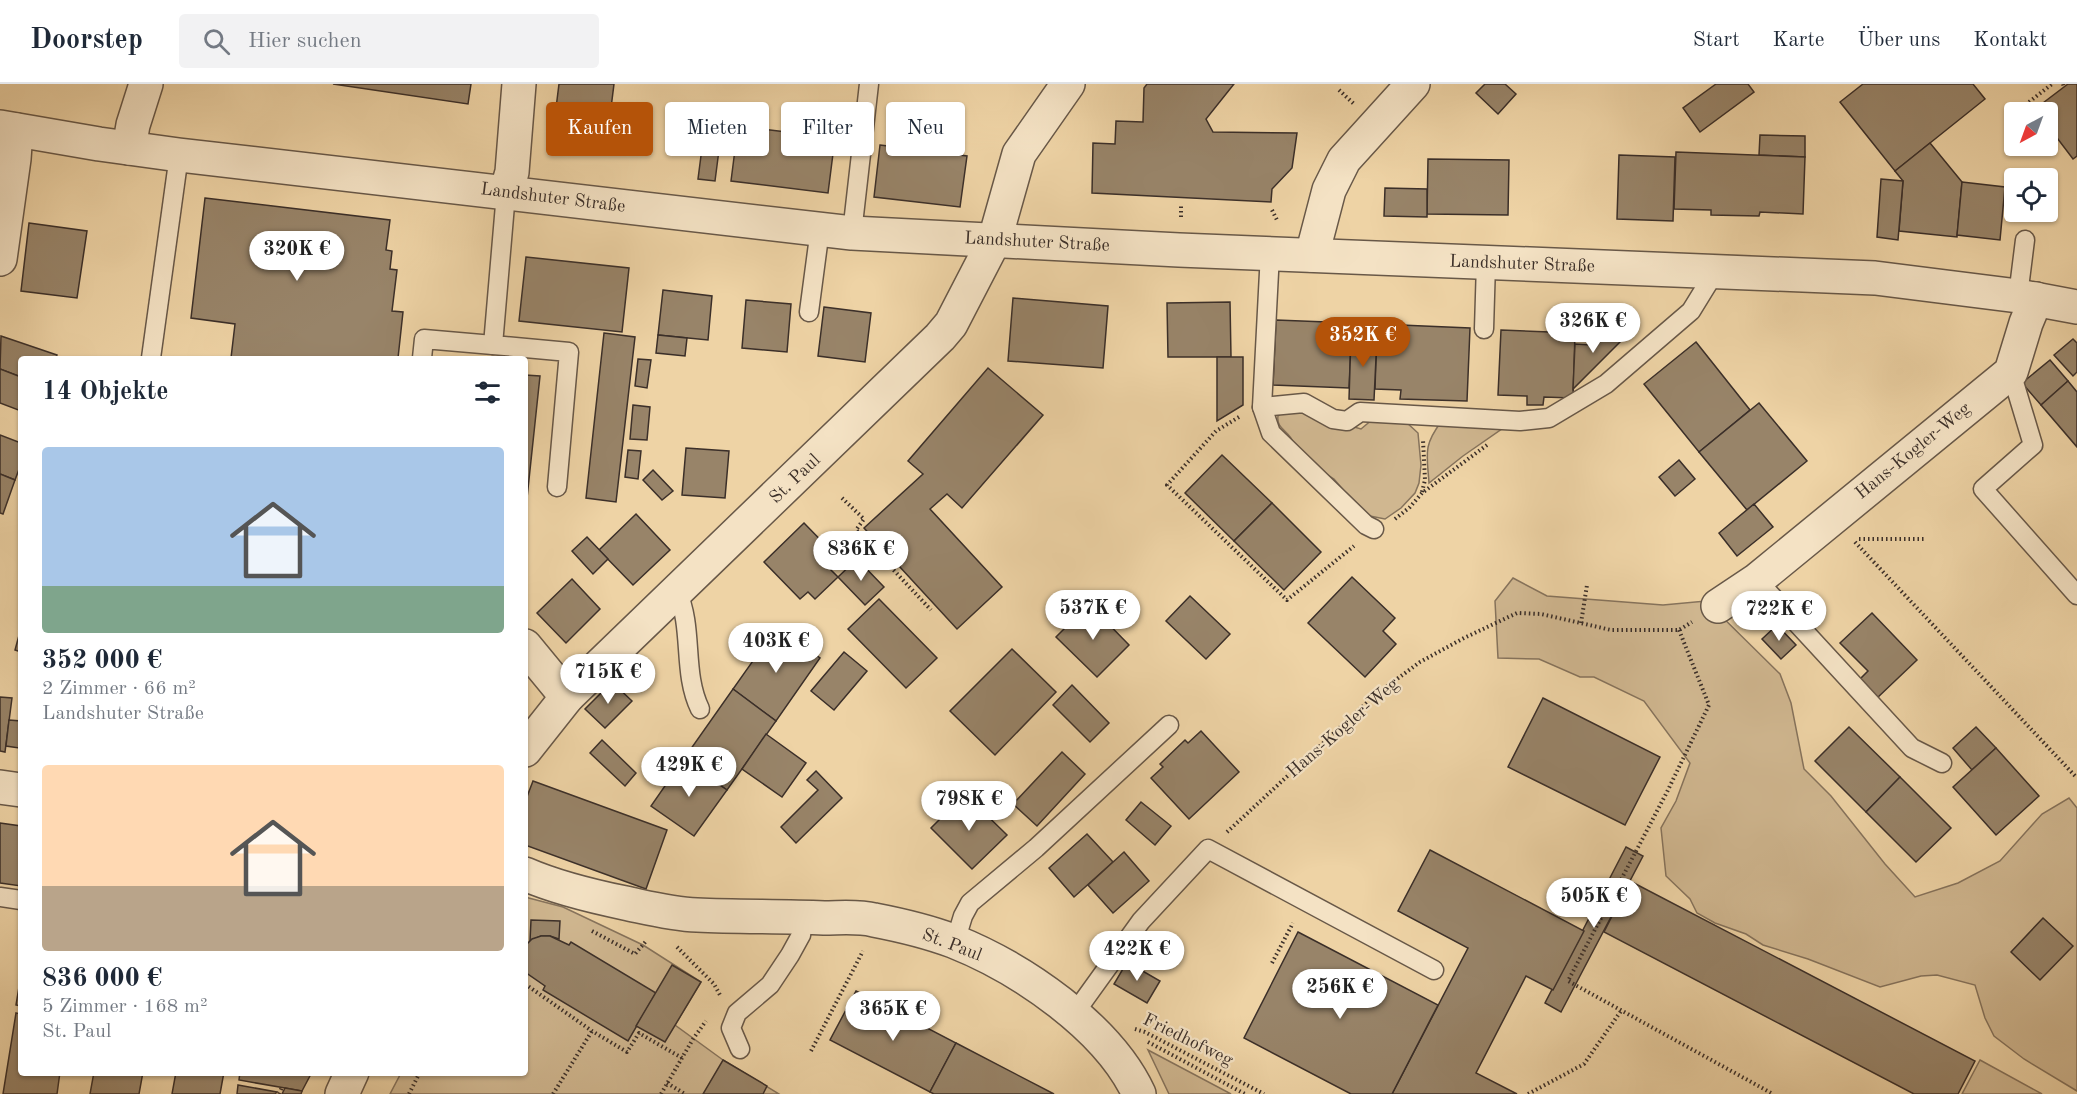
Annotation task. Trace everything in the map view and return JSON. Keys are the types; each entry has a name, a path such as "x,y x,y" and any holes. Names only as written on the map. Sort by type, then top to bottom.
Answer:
{"street":[{"path":"129,148 133,125 146,84"},
{"path":"506,193 512,172 519,84"},
{"name":"St. Paul","path":"528,746 567,697 951,324 995,240 1019,154 1068,84"},
{"path":"1312,255 1329,190 1344,160 1413,84"},
{"path":"0,259 14,159 8,129"},
{"name":"Landshuter Straße","path":"8,129 179,155 852,233 1270,254 1875,278 2027,298 2077,307"},
{"path":"2011,372 2026,323 2027,298"},
{"name":"Hans-Kogler-Weg","path":"1718,606 1757,580 2011,372"},
{"path":"528,650 567,697"},
{"path":"0,787 18,790"},
{"name":"St. Paul","path":"528,875 583,894 669,913 872,919 955,942 1048,993 1074,1014 1121,1073"},
{"path":"342,1094 350,1076"}],"lane":[{"path":"852,233 869,84"},
{"path":"151,356 179,155"},
{"path":"493,345 506,193"},
{"path":"809,312 820,229"},
{"path":"2025,240 2027,298"},
{"path":"1270,254 1262,407 1270,432 1366,525 1374,529"},
{"path":"1484,329 1486,262"},
{"path":"1262,407 1304,403 1333,419 1347,421 1360,412 1520,422 1549,418 1606,384 1691,311 1715,272"},
{"path":"422,356 424,339 569,352 557,487"},
{"path":"2011,372 2033,445 1983,489 2077,595"},
{"path":"1757,580 1912,748 1942,763"},
{"path":"677,591 684,608 692,693 700,709"},
{"path":"955,942 963,916 970,903 1036,848 1169,725"},
{"path":"1074,1014 1141,921 1208,849 1434,970"},
{"path":"0,897 18,900"},
{"path":"740,1049 731,1028 737,1012 770,985 801,935 804,917"}],"path":[{"path":"2029,102 2052,84"},
{"path":"1339,90 1359,109"},
{"path":"1262,407 1242,415 1216,431 1167,485 1287,600 1374,529 1381,528 1396,518 1422,493 1520,422"},
{"path":"1422,493 1425,480 1423,442 1425,416"},
{"path":"842,498 864,519 856,530 931,610"},
{"path":"1924,539 1852,538 2077,778"},
{"path":"1581,623 1587,585"},
{"path":"1718,606 1678,630 1709,705 1667,792 1568,981 1773,1094"},
{"name":"Hans-Kogler-Weg","path":"1208,849 1374,696 1420,663 1464,638 1517,613 1541,614 1611,630 1678,630"},
{"path":"1272,963 1304,901"},
{"path":"670,943 679,948 714,984 723,999 737,1012"},
{"path":"811,1051 866,944"},
{"path":"528,986 592,1031 627,1052 639,1033 682,1058"},
{"path":"661,1094 693,1039 723,999"},
{"path":"1528,1094 1584,1064 1622,1011"},
{"name":"Friedhofweg","path":"1245,1094 1142,1039 1126,1026 1145,1032 1264,1094"},
{"path":"553,1094 592,1031"},
{"path":"409,1094 418,1076"},
{"path":"667,1083 685,1094"},
{"path":"279,1094 282,1087"}],"shaded area":[{"path":"1284,411 1298,411 1361,429 1373,419 1406,422 1418,433 1421,465 1419,483 1415,493 1401,508 1385,519 1370,516 1293,442 1279,424 1278,416"},
{"path":"1441,422 1506,426 1429,483 1429,444"},
{"path":"1513,578 1547,596 1663,605 1706,601 1780,674 1791,703 1804,769 1831,796 1885,864 1915,897 1958,883 2000,861 2042,814 2069,798 2077,808 2077,1091 2024,1059 1994,1036 1985,1018 1975,985 1937,975 1921,976 1880,987 1808,959 1763,945 1746,934 1715,923 1697,913 1690,899 1666,876 1661,828 1676,801 1690,763 1644,701 1594,677 1580,677 1539,659 1498,658 1495,601"},
{"path":"528,898 563,907 643,945 701,982 675,1025 723,1060 779,1094 390,1094 399,1076 528,1076"},
{"path":"1148,1050 1231,1094 1169,1094"},
{"path":"1980,1060 2042,1094 1962,1094"}],"building":[{"path":"333,84 471,84 468,104"},
{"path":"559,84 614,84 612,102 557,102"},
{"path":"1147,84 1234,84 1206,119 1213,132 1297,133 1292,168 1272,189 1271,202 1092,193 1093,143 1115,144 1116,121 1143,122 1144,88"},
{"path":"1485,84 1505,84 1516,94 1498,114 1476,93"},
{"path":"1716,84 1748,84 1754,92 1700,132 1683,108"},
{"path":"1863,84 1973,84 1985,99 1895,171 1840,102"},
{"path":"2068,84 2077,84 2077,156 2073,159 2058,139 2058,102 2044,102"},
{"path":"769,130 781,131 781,156 833,156 828,193 731,181 734,156 769,156"},
{"path":"1760,135 1805,136 1805,157 1759,155"},
{"path":"1930,143 1962,182 1957,237 1899,231 1903,181 1895,171"},
{"path":"880,145 886,146 886,156 967,156 960,207 874,197"},
{"path":"1676,152 1805,157 1803,214 1760,212 1759,216 1711,215 1711,210 1674,209"},
{"path":"1619,155 1675,157 1673,221 1617,219"},
{"path":"701,156 718,156 715,181 698,179"},
{"path":"1428,159 1509,160 1508,215 1427,214"},
{"path":"1881,179 1903,181 1898,240 1877,237"},
{"path":"1962,182 2004,187 2000,240 1957,235"},
{"path":"1385,188 1427,189 1427,217 1384,216"},
{"path":"205,198 390,220 386,250 392,251 390,269 397,270 392,311 403,312 398,356 231,356 235,324 191,318"},
{"path":"29,223 87,231 77,298 21,291"},
{"path":"526,257 629,268 622,332 519,321"},
{"path":"663,290 712,296 708,340 658,335"},
{"path":"1013,298 1108,306 1103,368 1008,361"},
{"path":"746,300 791,304 787,352 742,348"},
{"path":"1230,302 1231,357 1168,357 1167,303"},
{"path":"824,307 871,313 865,362 818,356"},
{"path":"1276,320 1352,323 1349,388 1273,385"},
{"path":"1377,324 1470,328 1467,401 1400,399 1401,390 1375,389"},
{"path":"1501,330 1575,333 1573,398 1544,397 1543,405 1527,405 1527,396 1498,395"},
{"path":"604,333 635,337 616,502 586,498"},
{"path":"1591,334 1627,335 1573,389 1575,344 1591,345"},
{"path":"658,335 687,338 685,356 656,353"},
{"path":"1,336 57,355 18,356 18,376 0,369"},
{"path":"1351,336 1377,337 1374,400 1349,399"},
{"path":"2073,339 2077,343 2077,372 2073,376 2054,355"},
{"path":"1696,342 1750,410 1699,452 1644,384"},
{"path":"1217,357 1243,357 1243,405 1217,421"},
{"path":"638,359 651,360 647,388 635,386"},
{"path":"2050,360 2068,381 2041,405 2022,383"},
{"path":"988,368 1043,415 962,508 947,494 930,509 1002,587 957,629 864,528 923,474 908,461"},
{"path":"0,369 18,376 18,410 0,403"},
{"path":"528,375 540,376 528,489"},
{"path":"2068,381 2077,392 2077,447 2041,405"},
{"path":"1759,403 1807,461 1747,510 1699,452"},
{"path":"633,405 650,407 647,440 630,439"},
{"path":"0,435 18,442 18,472 15,480 0,474"},
{"path":"686,448 729,451 725,498 682,495"},
{"path":"628,450 641,451 638,479 625,477"},
{"path":"1222,455 1272,503 1234,541 1185,493"},
{"path":"1679,460 1695,479 1675,496 1659,477"},
{"path":"653,470 673,491 662,500 643,480"},
{"path":"0,474 15,480 3,514 0,513"},
{"path":"1272,503 1321,552 1284,590 1234,541"},
{"path":"1754,504 1773,527 1737,556 1719,533"},
{"path":"636,514 670,550 633,585 599,550"},
{"path":"804,523 841,561 831,570 838,577 815,599 808,592 800,599 764,562"},
{"path":"587,537 608,559 593,574 572,551"},
{"path":"857,559 884,587 865,605 838,577"},
{"path":"1352,577 1395,618 1383,631 1396,644 1365,677 1308,623"},
{"path":"572,579 600,609 566,643 537,613"},
{"path":"1190,596 1230,634 1206,659 1166,621"},
{"path":"879,599 937,658 906,688 848,629"},
{"path":"1089,604 1129,645 1097,677 1056,637"},
{"path":"1872,613 1917,660 1876,699 1858,681 1868,671 1840,643"},
{"path":"1777,625 1796,645 1781,659 1762,639"},
{"path":"777,627 820,658 776,721 733,689"},
{"path":"1012,649 1056,692 995,755 950,711"},
{"path":"844,652 867,671 834,710 811,691"},
{"path":"612,682 632,701 605,728 585,709"},
{"path":"1072,685 1109,723 1090,742 1053,705"},
{"path":"733,689 776,721 727,790 683,760"},
{"path":"0,697 12,698 5,752 0,751"},
{"path":"1543,698 1660,757 1625,825 1508,767"},
{"path":"9,720 18,721 18,748 6,746"},
{"path":"1849,727 1900,777 1866,812 1815,761"},
{"path":"1976,727 1996,748 1972,770 1953,748"},
{"path":"1201,731 1239,772 1189,819 1151,778 1163,767 1160,764 1185,740 1188,743"},
{"path":"766,734 806,763 782,797 742,769"},
{"path":"602,740 636,773 625,786 590,753"},
{"path":"1996,748 2039,796 1996,835 1953,787"},
{"path":"1062,752 1085,774 1037,826 1013,804"},
{"path":"683,760 727,790 694,836 651,806"},
{"path":"816,771 842,798 796,843 781,827 818,790 807,780"},
{"path":"1900,777 1951,828 1916,862 1866,812"},
{"path":"533,781 667,830 646,889 528,846 528,794"},
{"path":"965,794 1007,835 972,869 931,828"},
{"path":"1141,802 1171,826 1155,845 1126,820"},
{"path":"0,823 18,826 18,886 0,883"},
{"path":"1087,834 1113,862 1074,897 1049,868"},
{"path":"1626,847 1643,856 1561,1012 1545,1003"},
{"path":"1430,850 1584,931 1553,990 1526,976 1476,1073 1517,1094 1392,1094 1468,948 1398,911"},
{"path":"1124,852 1149,881 1113,913 1088,885"},
{"path":"1630,881 1975,1061 1958,1094 1914,1094 1604,932"},
{"path":"2043,918 2073,946 2040,980 2011,952"},
{"path":"531,920 560,921 559,939 541,936 530,941"},
{"path":"1298,932 1438,1005 1392,1094 1351,1094 1244,1038"},
{"path":"550,936 569,945 571,942 656,993 628,1041 543,990 545,986 528,974 528,943 532,939"},
{"path":"1127,962 1160,981 1147,1003 1114,984"},
{"path":"672,965 701,982 665,1042 636,1026"},
{"path":"856,991 956,1043 930,1092 830,1040"},
{"path":"16,1013 18,1013 18,1076 59,1076 57,1094 3,1094"},
{"path":"956,1043 1054,1094 934,1094 930,1092"},
{"path":"723,1060 767,1086 763,1094 703,1094"},
{"path":"93,1076 142,1076 139,1094 90,1094"},
{"path":"175,1076 223,1076 220,1094 172,1094"},
{"path":"240,1076 310,1076 302,1091 239,1080"},
{"path":"238,1085 277,1092 275,1094 237,1094"},
{"path":"285,1088 302,1091 301,1094 282,1094"}]}
